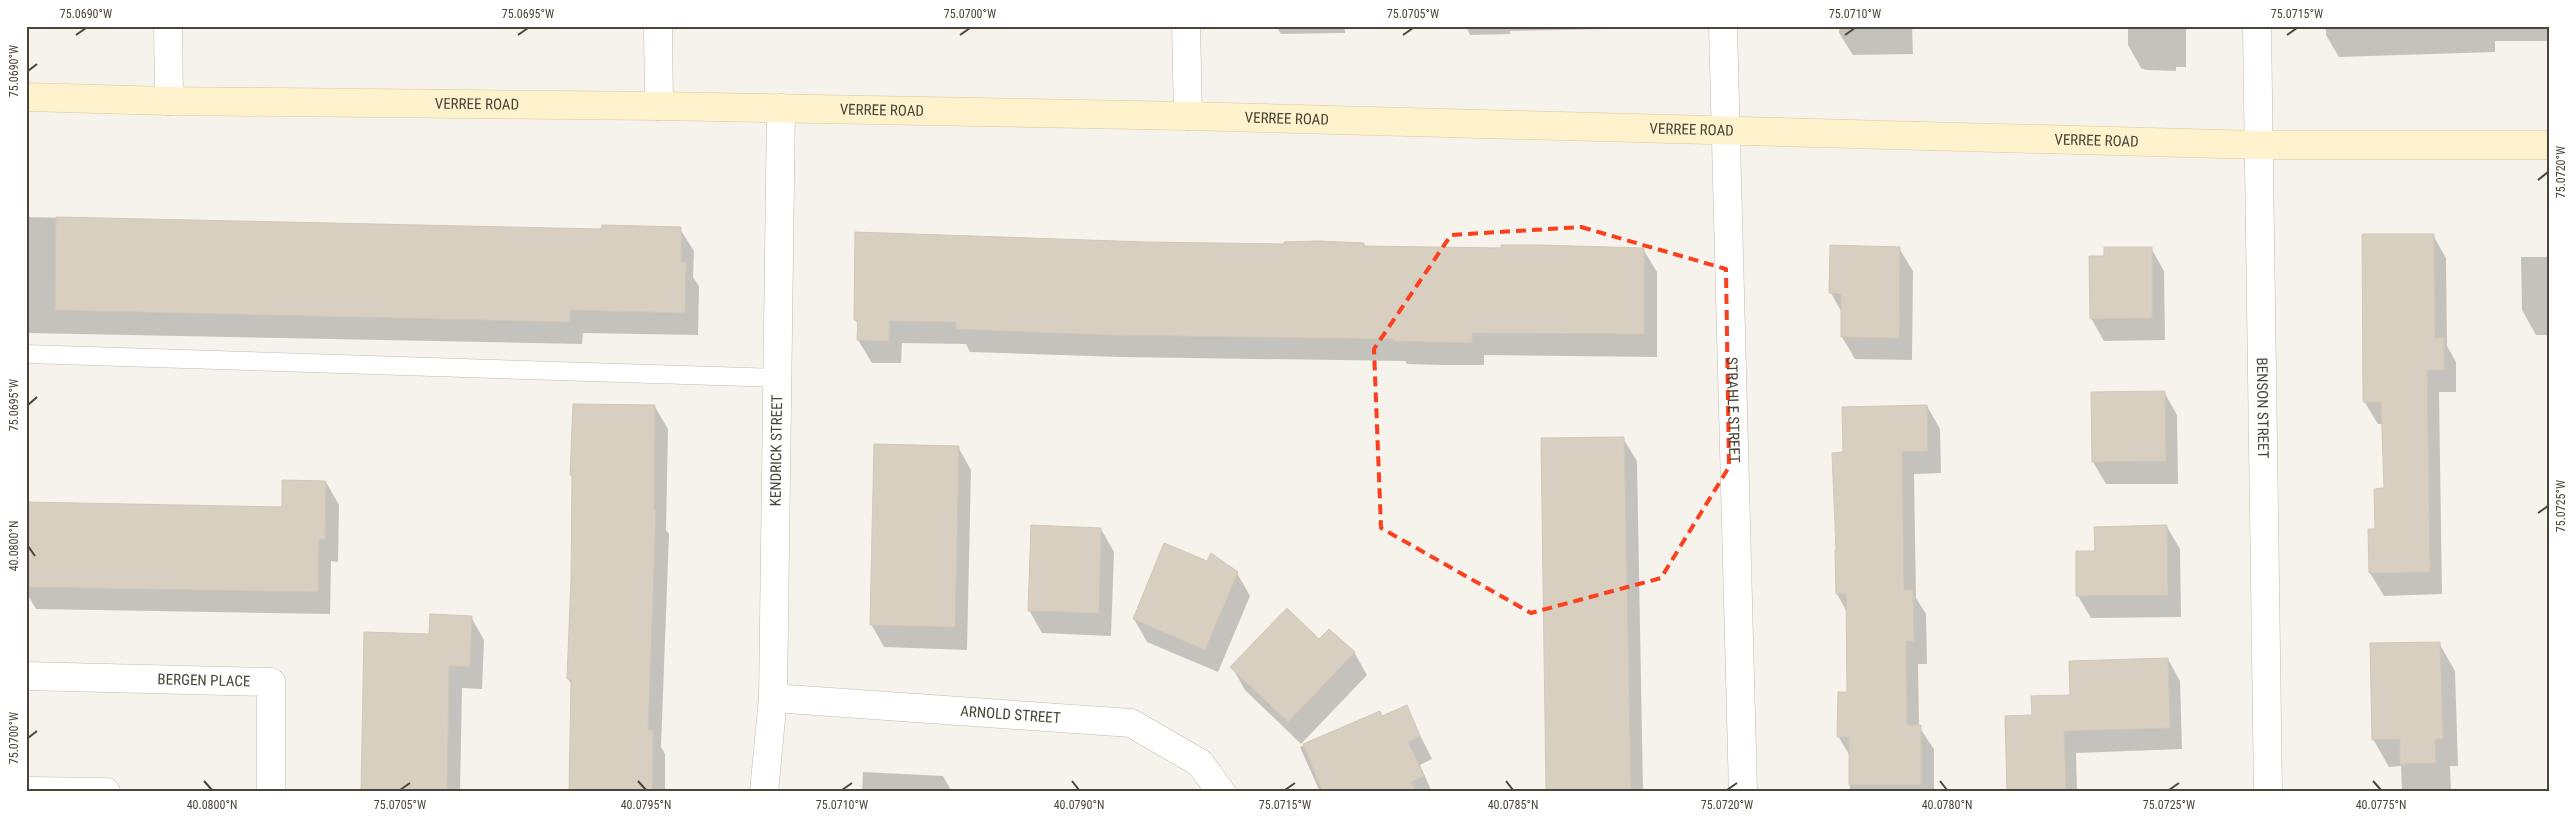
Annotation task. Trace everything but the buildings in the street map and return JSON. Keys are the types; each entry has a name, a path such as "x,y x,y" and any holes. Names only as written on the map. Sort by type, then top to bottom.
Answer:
{"main road":[{"name":"VERREE ROAD","path":"26,97 169,101 659,106 1188,116 2259,144 2549,144"}],"street":[{"path":"168,26 169,101"},
{"path":"658,26 659,106"},
{"path":"1186,26 1188,116"},
{"name":"STRAHLE STREET","path":"1723,26 1743,792"},
{"name":"BENSON STREET","path":"2257,26 2268,792"},
{"name":"KENDRICK STREET","path":"764,792 773,698 781,108"},
{"name":"BERGEN PLACE","path":"26,676 271,682 271,792"},
{"name":"ARNOLD STREET","path":"773,698 1131,723 1200,763 1221,792"},
{"path":"26,791 106,792"}],"lane":[{"path":"26,354 777,378"}],"highlighted area":[{"path":"1581,227 1726,269 1729,467 1661,578 1531,613 1381,528 1374,349 1451,235"}]}
